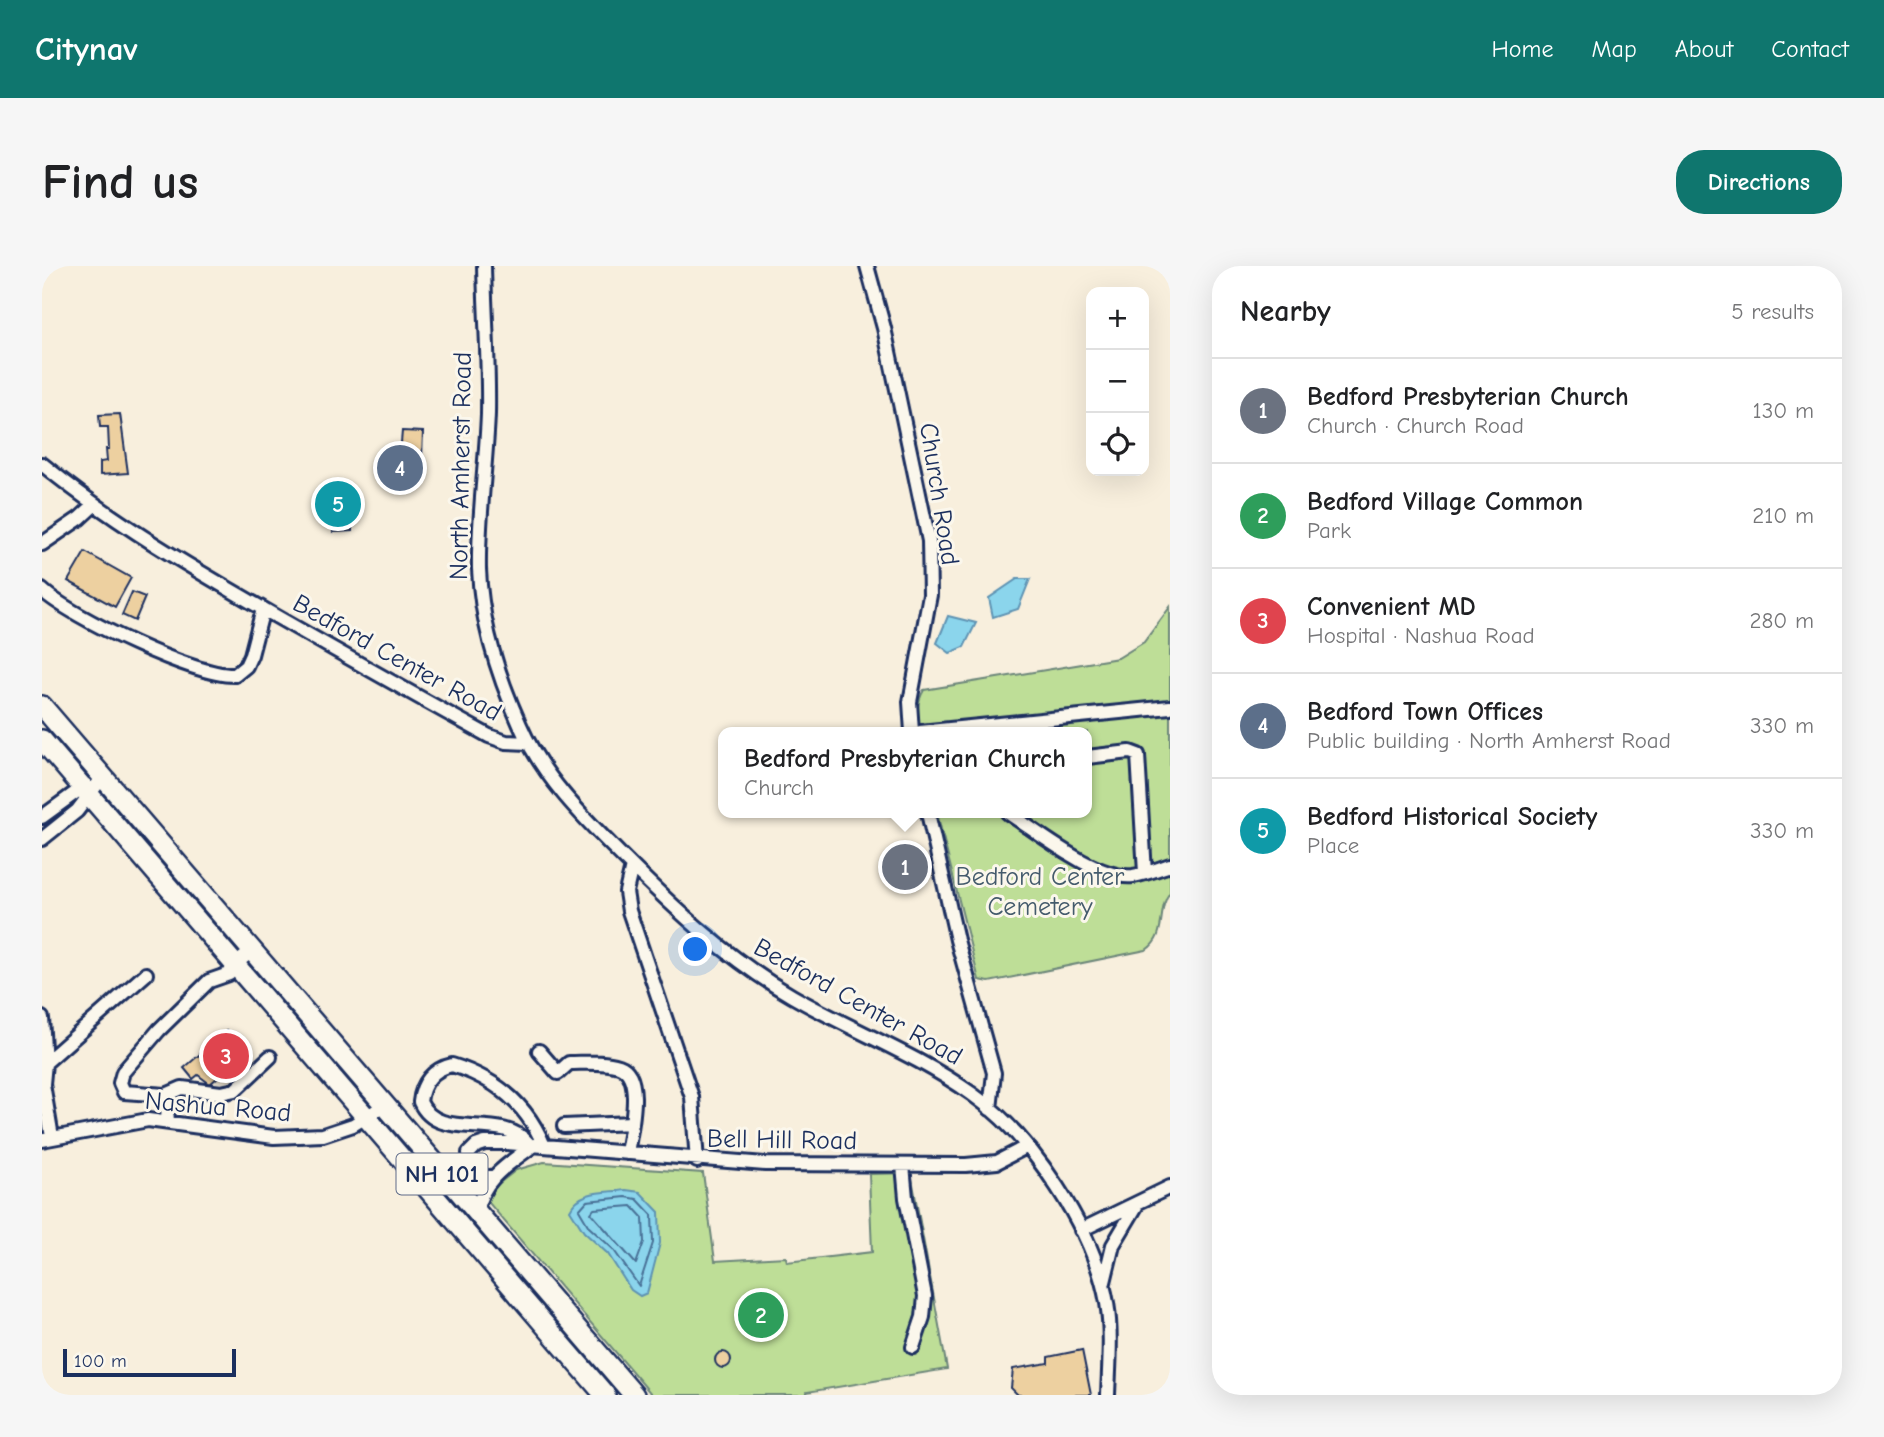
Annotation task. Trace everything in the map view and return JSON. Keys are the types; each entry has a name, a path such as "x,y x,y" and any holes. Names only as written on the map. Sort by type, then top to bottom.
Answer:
{"highway":[{"name":"NH 101","path":"42,706 634,1395"},
{"name":"NH 101","path":"42,740 605,1395"}],"street":[{"name":"North Amherst Road","path":"484,266 488,412 479,550 481,588 492,650 528,743"},
{"name":"Church Road","path":"867,266 884,328 929,541 929,595 911,702 912,727"},
{"name":"Bedford Center Road","path":"42,464 94,505 160,549 264,609 489,736 506,742 528,743 573,806 632,866 734,959 792,996 961,1086 990,1109 1026,1147 1051,1179 1081,1230 1104,1289 1109,1317 1108,1395"},
{"path":"42,544 94,505"},
{"path":"42,590 127,639 190,668 220,675 235,676 246,666 264,609"},
{"path":"970,727 1170,707"},
{"path":"1092,756 1130,752 1138,755 1145,873"},
{"path":"43,838 85,792 102,778"},
{"path":"42,817 85,792"},
{"path":"929,818 957,940 994,1073 990,1109"},
{"path":"1016,818 1088,863 1121,875 1145,873 1170,865"},
{"path":"632,866 626,891 629,911 692,1097 697,1161"},
{"path":"252,951 234,965 229,974 209,981 123,1072 120,1083 124,1092 166,1095 181,1088 221,1093 235,1090 270,1057"},
{"path":"46,1063 146,974"},
{"path":"42,1018 46,1063 43,1084 47,1139"},
{"path":"539,1051 558,1073 569,1063 622,1067 630,1075 635,1089 627,1153"},
{"path":"475,1213 483,1189 492,1177 536,1145 538,1132 508,1093 485,1077 452,1065 435,1072 424,1083 420,1102 429,1116 460,1125 509,1128 536,1145"},
{"path":"166,1095 168,1122"},
{"name":"Nashua Road","path":"47,1139 148,1120 290,1137 341,1130 384,1105"},
{"path":"564,1126 632,1122"},
{"name":"Bell Hill Road","path":"492,1177 482,1177 470,1168 469,1153 476,1146 485,1143 536,1145 697,1161 903,1165 990,1163 1007,1159 1026,1147"},
{"path":"903,1165 906,1198 925,1296 923,1317 913,1347"},
{"path":"1081,1230 1170,1187"},
{"path":"1104,1289 1112,1245 1139,1202"}],"green space":[{"name":"Bedford Center Cemetery","path":"1170,607 1170,892 1163,907 1157,937 1146,950 989,982 979,980 938,818 1092,818 1092,727 919,727 921,695 924,690 1118,658 1144,642"},
{"path":"544,1162 703,1173 715,1261 786,1257 787,1262 872,1252 869,1174 911,1173 947,1369 807,1392 807,1395 652,1395 483,1196 516,1170"}],"water":[{"path":"1017,579 1030,579 1018,609 993,617 989,598"},
{"path":"948,616 976,623 964,647 950,653 937,643"},
{"path":"626,1190 640,1192 659,1212 660,1243 647,1293 640,1296 631,1290 608,1254 584,1232 570,1210 574,1203 587,1195"}],"building":[{"path":"120,414 128,473 100,475 100,462 107,461 106,449 109,449 108,427 100,427 99,415"},
{"path":"402,431 423,432 421,481 377,480 378,455 400,455"},
{"path":"332,494 344,494 345,515 352,515 352,531 333,532"},
{"path":"85,552 131,578 115,607 68,581"},
{"path":"132,592 145,597 135,621 122,615"},
{"path":"227,1031 246,1053 210,1084 198,1075 193,1079 184,1068"},
{"path":"1082,1350 1091,1395 1018,1395 1011,1388 1013,1369 1048,1363 1048,1357"},
{"path":"720,1352 726,1352 731,1360 729,1366 720,1368 715,1363 715,1357"}],"place":[{"name":"Bedford Town Offices","path":"400,468"},
{"name":"Bedford Historical Society","path":"338,504"},
{"name":"Bedford Presbyterian Church","path":"905,867"},
{"name":"Convenient MD","path":"226,1056"},
{"name":"Bedford Village Common","path":"761,1315"}]}
